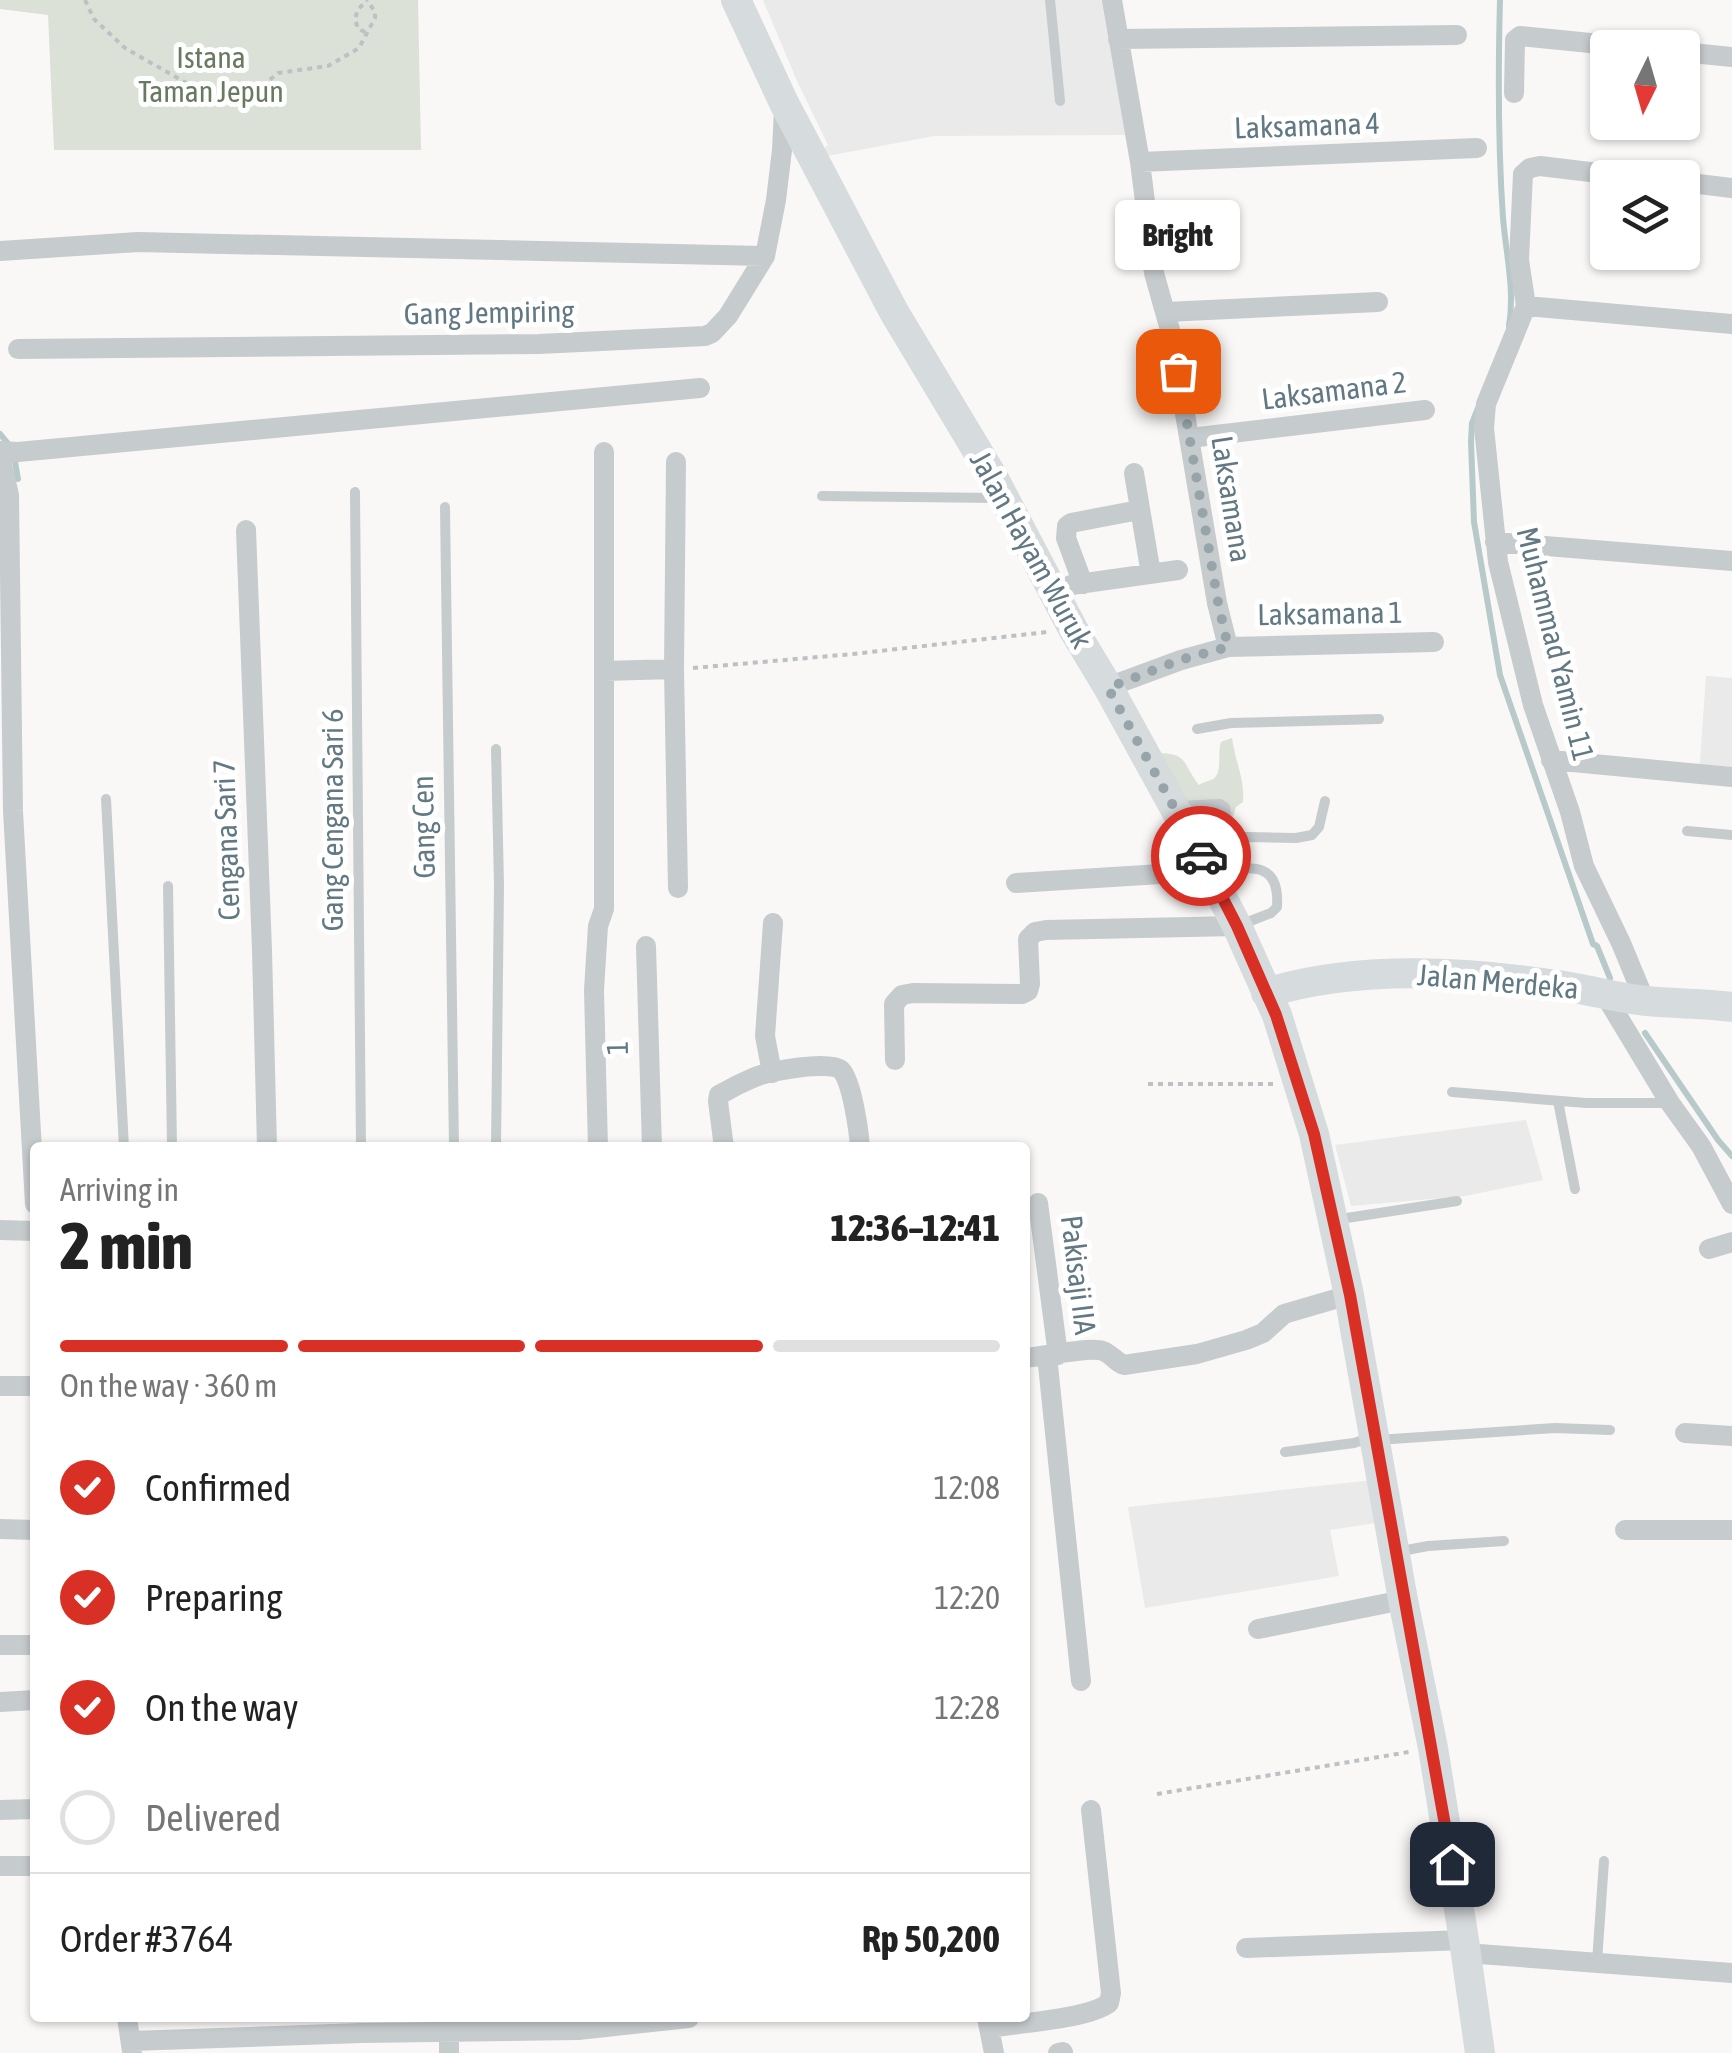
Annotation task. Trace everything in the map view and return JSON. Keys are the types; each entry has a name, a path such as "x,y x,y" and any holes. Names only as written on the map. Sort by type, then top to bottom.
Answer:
{"main road":[{"name":"Jalan Hayam Wuruk","path":"736,0 784,102 894,312 1004,498 1073,629 1175,807 1237,926 1276,1015 1314,1134 1350,1295 1433,1748 1480,2053"},
{"name":"Jalan Merdeka","path":"1266,992 1338,976 1475,976 1645,1001 1732,1007"}],"street":[{"name":"Laksamana","path":"1112,0 1140,162 1154,273 1166,312 1228,647"},
{"path":"1118,40 1458,35"},
{"path":"1514,93 1515,40 1520,36 1590,43"},
{"path":"1700,54 1732,57"},
{"name":"Gang Jempiring","path":"18,349 538,344 705,336 728,316 765,256 782,150 784,102"},
{"name":"Laksamana 4","path":"1140,162 1477,148"},
{"path":"1590,172 1540,166 1524,174 1518,260 1526,306 1732,324"},
{"path":"1700,184 1732,188"},
{"path":"0,252 138,242 765,256"},
{"path":"1166,312 1378,302"},
{"name":"Muhammad Yamin 11","path":"1526,306 1486,404 1484,428 1496,542 1532,704 1570,812 1584,866 1645,1001"},
{"path":"32,1142 13,811 6,453 700,388"},
{"name":"Laksamana 2","path":"1190,438 1425,410"},
{"path":"598,1142 594,990 598,926 604,909 604,452"},
{"path":"676,462 678,888"},
{"path":"1134,473 1151,574"},
{"path":"1083,584 1066,538 1067,526 1139,510"},
{"name":"Cengana Sari 7","path":"246,530 266,1142"},
{"path":"1496,542 1732,561"},
{"path":"1051,589 1178,570"},
{"name":"Laksamana 1","path":"1228,647 1434,642"},
{"path":"1108,688 1180,660 1228,647"},
{"path":"604,670 674,669"},
{"path":"1551,760 1732,778"},
{"path":"1016,883 1209,872"},
{"path":"772,1072 765,1036 773,924"},
{"path":"895,1060 894,1004 902,996 1022,994 1030,984 1028,939 1035,932 1237,926"},
{"name":"1","path":"646,946 652,1142"},
{"path":"1603,992 1670,1103 1701,1146 1732,1204"},
{"path":"723,1142 718,1097 722,1092 772,1072 821,1065 842,1070 856,1111 859,1142"},
{"name":"Pakisaji IIA","path":"1038,1203 1081,1681"},
{"path":"0,1230 30,1231"},
{"path":"1709,1249 1732,1242"},
{"path":"1030,1357 1096,1350 1108,1353 1124,1366 1197,1354 1263,1333 1284,1314 1350,1295"},
{"path":"0,1386 30,1386"},
{"path":"1685,1432 1732,1436"},
{"path":"0,1529 30,1530"},
{"path":"1625,1530 1732,1530"},
{"path":"1258,1629 1403,1600"},
{"path":"0,1644 30,1644"},
{"path":"0,1702 30,1700"},
{"path":"0,1810 30,1810"},
{"path":"1030,2019 1083,2014 1109,2003 1091,1810"},
{"path":"0,1866 30,1866"},
{"path":"1246,1948 1465,1946 1732,1974"},
{"path":"128,2022 132,2047 449,2042 577,2024 578,2030 652,2022"},
{"path":"988,2023 994,2053"}],"lane":[{"path":"1050,0 1060,102"},
{"name":"Gang Cengana Sari 6","path":"356,492 361,1142"},
{"path":"822,496 1004,498"},
{"name":"Gang Cen","path":"445,507 454,1142"},
{"path":"1197,728 1231,723 1379,719"},
{"path":"496,749 496,1142"},
{"path":"106,799 124,1142"},
{"path":"1190,836 1312,836 1319,827 1325,801"},
{"path":"1175,807 1220,804 1226,808 1230,837"},
{"path":"1687,832 1732,834"},
{"path":"1209,872 1258,867 1274,882 1277,907 1271,914 1237,926"},
{"path":"168,886 172,1142"},
{"path":"1452,1092 1558,1101 1670,1103"},
{"path":"1558,1101 1575,1189"},
{"path":"1334,1220 1457,1201"},
{"path":"1285,1452 1375,1439 1554,1428 1610,1430"},
{"path":"1395,1552 1504,1541"},
{"path":"1597,1962 1604,1861"}],"path":[{"path":"85,0 94,20 125,48 188,84 250,102 278,74 328,66 360,48 375,18 367,1 358,8 354,20 358,29 366,33"},
{"path":"674,669 1073,629"},
{"path":"1148,1084 1282,1084"},
{"path":"1157,1794 1433,1748"}],"shaded area":[{"path":"763,0 1102,0 1130,135 934,136 811,159 828,145"},
{"path":"1706,676 1732,678 1732,777 1699,775"},
{"path":"1526,1120 1543,1180 1465,1196 1351,1206 1335,1145"},
{"path":"1373,1480 1382,1522 1330,1530 1339,1576 1145,1608 1128,1507"}],"green space":[{"name":"Istana Taman Jepun","path":"0,0 418,0 421,150 54,150 48,15 0,9"},
{"path":"1232,738 1243,802 1236,807 1231,823 1197,830 1155,753 1179,757 1199,785 1216,776 1221,742"}],"waterway":[{"path":"1500,0 1499,136 1511,286 1509,326"},
{"path":"1478,408 1471,442 1474,522 1500,675 1593,944 1610,978"},
{"path":"0,434 9,445"},
{"path":"14,456 18,479"},
{"path":"1645,1033 1732,1156"}],"way so far":[{"path":"1178,371 1228,647 1180,660 1108,688 1201,856"}],"place":[{"name":"Bright","path":"1178,371"}],"route":[{"path":"1201,856 1276,1015 1314,1134 1350,1295 1452,1864"}]}
